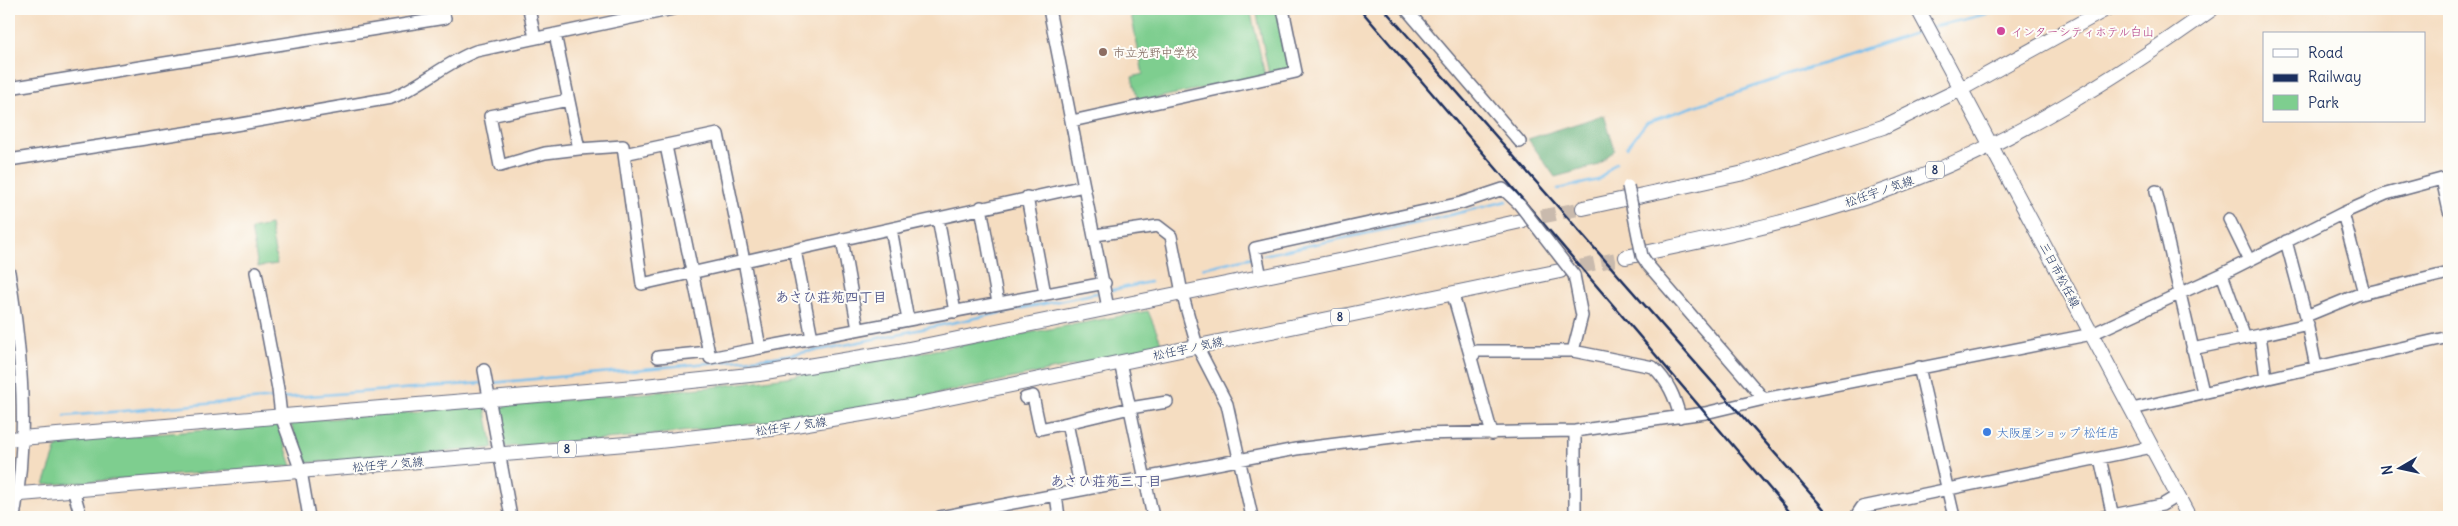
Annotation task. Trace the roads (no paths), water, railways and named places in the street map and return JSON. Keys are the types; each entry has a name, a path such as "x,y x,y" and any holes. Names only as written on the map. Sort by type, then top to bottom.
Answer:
{"main road":[{"name":"三日市松任線","path":"1918,9 2189,517"},
{"path":"1583,208 1744,173 1883,127 1961,89 2106,9"},
{"name":"松任宇ノ気線","path":"1626,257 1773,225 1900,185 1990,145 2044,117 2151,52 2212,9"},
{"path":"15,438 280,410 489,394 635,387 760,374 899,350 1108,308 1521,221"},
{"name":"松任宇ノ気線","path":"14,494 650,442 780,428 910,406 1197,346 1567,273"}],"street":[{"path":"529,9 535,38"},
{"path":"9,160 258,122 391,98 408,91 462,56 495,46 672,9"},
{"path":"1049,9 1105,283 1108,308"},
{"path":"1072,121 1296,72 1284,9"},
{"path":"1406,9 1520,142"},
{"path":"9,88 445,18"},
{"path":"555,34 579,149"},
{"path":"568,100 490,116 500,166 545,153 623,146 642,284 981,207 1084,186"},
{"path":"624,154 718,134 760,348"},
{"path":"666,146 710,358 1105,283"},
{"path":"940,517 1144,476 1296,449 1416,434 1575,431 1710,412 1764,398 2092,334 2222,274 2343,213 2386,194 2446,178 2449,211"},
{"path":"1628,186 1642,256 1764,398"},
{"path":"1261,277 1255,248 1461,203 1503,189 1519,204 1567,273 1582,316 1573,351"},
{"path":"2156,191 2203,392"},
{"path":"1027,197 1045,294"},
{"path":"981,207 998,303"},
{"path":"2343,213 2364,293"},
{"path":"938,218 955,312"},
{"path":"2229,219 2249,260"},
{"path":"1095,235 1158,226 1171,236 1182,293 1197,346 1227,404 1252,517"},
{"path":"891,228 908,320"},
{"path":"842,239 858,329"},
{"path":"2286,241 2307,320 2316,367"},
{"path":"795,250 812,338"},
{"path":"9,272 21,353 23,400 15,438 14,517"},
{"path":"256,272 280,410 301,471 309,517"},
{"path":"2222,274 2245,338"},
{"path":"2192,349 2260,335 2307,320 2364,293 2449,274"},
{"path":"1453,295 1492,434"},
{"path":"2260,335 2266,378"},
{"path":"2132,409 2449,337"},
{"path":"1471,358 1477,351 1573,351 1653,367 1663,376 1676,401 1680,417"},
{"path":"658,357 709,352"},
{"path":"1120,362 1153,517"},
{"path":"1920,367 1954,517"},
{"path":"485,374 511,517"},
{"path":"1025,398 1033,396 1040,429 1130,408 1167,402"},
{"path":"1067,423 1081,490"},
{"path":"1574,517 1575,431"},
{"path":"1862,517 1858,513 1862,507 2152,447"},
{"path":"2100,458 2109,517 2162,505 2177,496"},
{"path":"73,489 80,517"},
{"path":"1056,495 1060,517"},
{"path":"1001,505 1004,517"}],"waterway":[{"path":"1932,27 2008,9"},
{"path":"1627,147 1647,122 1924,30"},
{"path":"1558,189 1598,180 1616,163"},
{"path":"1263,255 1426,221 1507,201"},
{"path":"1203,268 1253,257"},
{"path":"1112,290 1150,282"},
{"path":"491,383 774,357 825,349 1097,293"},
{"path":"281,398 483,383"},
{"path":"65,416 276,398"}],"tunnel":[{"path":"1521,221 1583,208"},
{"path":"1560,271 1626,257"}],"railway":[{"path":"1360,9 1794,517"},
{"path":"1384,9 1831,517"}],"place":[{"name":"インターシティホテル白山","path":"2001,31"},
{"name":"市立光野中学校","path":"1103,52"},
{"name":"大阪屋ショップ 松任店","path":"1987,432"}],"district":[{"name":"あさひ荘苑四丁目","path":"831,297"},
{"name":"あさひ荘苑三丁目","path":"1106,481"}]}
